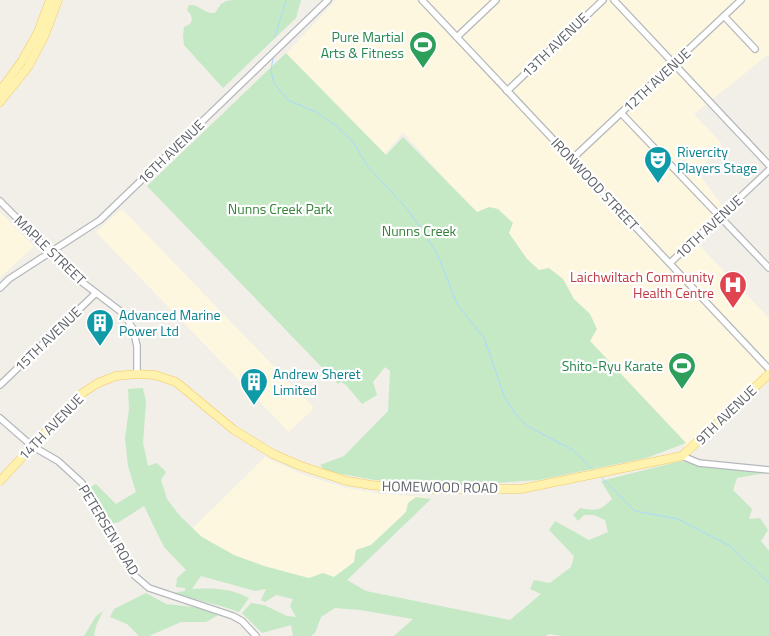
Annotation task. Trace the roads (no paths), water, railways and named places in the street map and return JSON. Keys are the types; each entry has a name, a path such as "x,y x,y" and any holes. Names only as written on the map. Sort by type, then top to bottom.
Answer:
{"main road":[{"path":"0,91 22,61 38,32 50,0"},
{"path":"0,102 28,67 44,37 60,0"},
{"name":"14TH AVENUE","path":"0,481 81,394 98,383 116,376 137,374"},
{"name":"HOMEWOOD ROAD","path":"137,374 155,374 176,382 234,430 273,454 301,466 347,481 371,485 412,489 521,489 682,456"},
{"name":"9TH AVENUE","path":"682,456 769,374"}],"street":[{"name":"16TH AVENUE","path":"0,288 9,279 100,220 328,0"},
{"name":"IRONWOOD STREET","path":"422,0 769,369"},
{"path":"457,37 496,0"},
{"name":"13TH AVENUE","path":"507,91 602,0"},
{"path":"614,0 769,165"},
{"name":"12TH AVENUE","path":"572,159 741,0"},
{"path":"724,16 755,49"},
{"path":"621,113 769,268"},
{"name":"10TH AVENUE","path":"670,263 769,170"},
{"name":"MAPLE STREET","path":"0,201 74,276 124,314 133,329 137,346 137,374"},
{"name":"15TH AVENUE","path":"0,385 96,293"},
{"name":"PETERSEN ROAD","path":"0,418 32,446 58,460 82,483 135,576 149,588 234,616 256,636"},
{"name":"HOMEWOOD ROAD","path":"682,456 699,463 769,470"}],"waterway":[{"name":"Nunns Creek","path":"275,37 286,0"},
{"name":"Nunns Creek","path":"273,58 271,71 274,83 288,100 316,112 336,126 353,142 368,167 409,211 437,253 457,304 484,338 505,398 516,415 529,427 573,450 594,471"},
{"name":"Nunns Creek","path":"601,477 635,511 678,519 730,546 769,583"}],"place":[{"name":"Pure Martial Arts & Fitness","path":"423,69"},
{"name":"Rivercity Players Stage","path":"658,184"},
{"name":"Laichwiltach Community Health Centre","path":"733,309"},
{"name":"Advanced Marine Power Ltd","path":"100,347"},
{"name":"Shito-Ryu Karate","path":"682,390"},
{"name":"Andrew Sheret Limited","path":"254,406"}],"park label":[{"name":"Nunns Creek Park","path":"280,209"}]}
